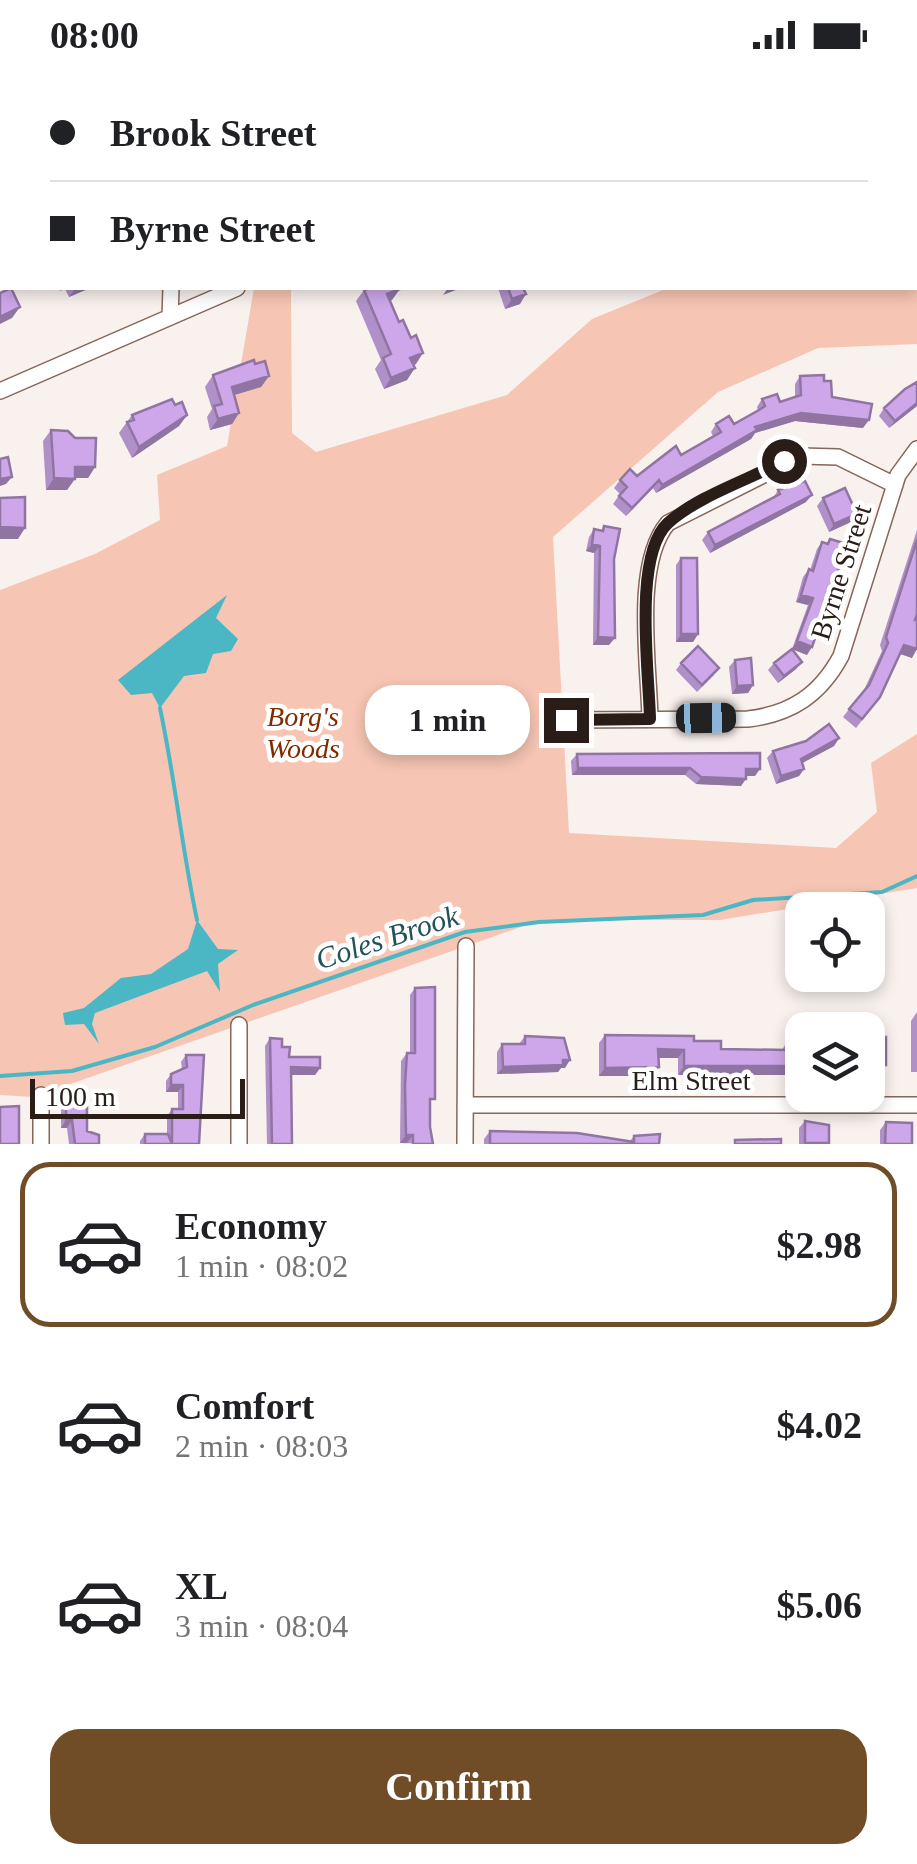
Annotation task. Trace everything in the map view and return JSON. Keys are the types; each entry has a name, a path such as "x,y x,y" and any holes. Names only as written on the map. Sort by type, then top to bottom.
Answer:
{"street":[{"path":"170,290 170,316"},
{"path":"0,391 231,290"},
{"name":"Byrne Street","path":"566,720 767,717 786,711 817,691 841,656 895,485 917,450"},
{"path":"650,719 648,563 658,535 668,523 800,456 838,457 895,485"},
{"path":"465,1144 466,946"},
{"path":"238,1026 239,1144"},
{"path":"41,1094 41,1144"},
{"name":"Elm Street","path":"465,1105 917,1105"}],"green space":[{"name":"Borg's Woods","path":"254,290 291,290 292,433 316,452 507,395 592,319 663,290 917,290 917,344 818,348 718,392 553,537 569,833 836,848 877,812 871,763 917,734 917,888 885,893 785,892 785,909 720,920 541,920 33,1097 0,1095 0,590 95,554 160,520 157,475 227,446"}],"water":[{"path":"227,595 216,618 238,639 231,651 213,654 206,673 184,676 160,708 152,693 131,695 118,680"},
{"path":"197,920 218,949 238,950 218,964 220,992 207,971 95,1013 92,1024 99,1044 84,1024 65,1025 63,1013 84,1008 121,978 151,974 188,949"}],"building":[{"path":"12,290 20,307 0,317 0,293"},
{"path":"364,290 397,290 387,294 399,322 403,320 411,338 416,335 423,353 410,358 415,368 391,378 383,358 391,354"},
{"path":"509,290 524,290 526,294 512,299"},
{"path":"254,360 255,364 265,361 269,376 232,387 239,413 218,419 214,406 222,404 213,375"},
{"path":"824,375 824,381 831,381 832,397 872,404 869,420 801,413 755,427 757,430 662,485 659,480 632,508 619,496 627,487 620,480 630,469 637,476 676,446 681,455 721,432 716,424 729,416 734,424 765,406 762,399 777,394 780,402 801,395 800,376"},
{"path":"917,382 917,403 895,421 884,408"},
{"path":"172,399 175,405 182,402 187,415 139,447 127,422 134,420 132,415"},
{"path":"51,430 68,431 75,438 96,438 95,467 75,467 75,479 54,478"},
{"path":"8,457 12,477 0,479 0,459"},
{"path":"805,481 812,495 715,545 708,532 780,494 778,490"},
{"path":"845,488 857,514 834,524 823,498"},
{"path":"25,497 25,528 0,527 0,498"},
{"path":"604,526 620,529 614,559 615,638 598,637 600,546 592,544 594,529 603,531"},
{"path":"830,539 847,544 812,647 797,641 813,598 801,595 822,542 828,544"},
{"path":"917,540 917,649 904,645 880,697 862,719 849,709 869,685 888,643 886,637"},
{"path":"681,558 697,558 698,634 681,634"},
{"path":"698,646 719,668 702,685 681,663"},
{"path":"792,649 802,662 784,676 774,663"},
{"path":"751,658 753,685 737,686 735,660"},
{"path":"829,724 839,738 801,759 804,769 781,776 773,751 806,741"},
{"path":"760,753 760,769 746,769 746,779 701,777 690,768 578,768 577,754"},
{"path":"435,987 435,1099 430,1099 433,1144 413,1144 413,1135 406,1135 405,1085 407,1053 415,1053 415,988"},
{"path":"605,1035 694,1036 694,1041 721,1041 721,1049 785,1050 785,1066 684,1066 684,1050 658,1049 659,1067 605,1068"},
{"path":"525,1036 564,1038 570,1060 563,1060 563,1065 503,1067 502,1044 525,1044"},
{"path":"270,1038 282,1039 282,1047 290,1047 289,1057 320,1057 320,1068 291,1067 292,1144 272,1144"},
{"path":"186,1055 204,1055 199,1144 172,1144 172,1109 183,1109 183,1085 171,1085 171,1074 187,1067"},
{"path":"66,1102 87,1107 87,1131 99,1135 99,1144 75,1144 72,1120 66,1120"},
{"path":"19,1106 19,1144 0,1144 0,1107"},
{"path":"805,1121 829,1125 829,1143 805,1143"},
{"path":"886,1122 912,1123 912,1144 885,1144"},
{"path":"490,1131 577,1133 634,1142 634,1136 660,1134 659,1144 490,1144"},
{"path":"145,1134 168,1134 172,1144 145,1144"},
{"path":"781,1139 781,1144 735,1144 735,1140"}],"waterway":[{"path":"160,708 197,920"},
{"name":"Coles Brook","path":"0,1076 72,1071 155,1047 253,1005 465,932 539,922 703,915 753,900 882,892 917,876"}],"route":[{"path":"566,720 650,719 648,563 658,535 679,516 784,461"}]}
